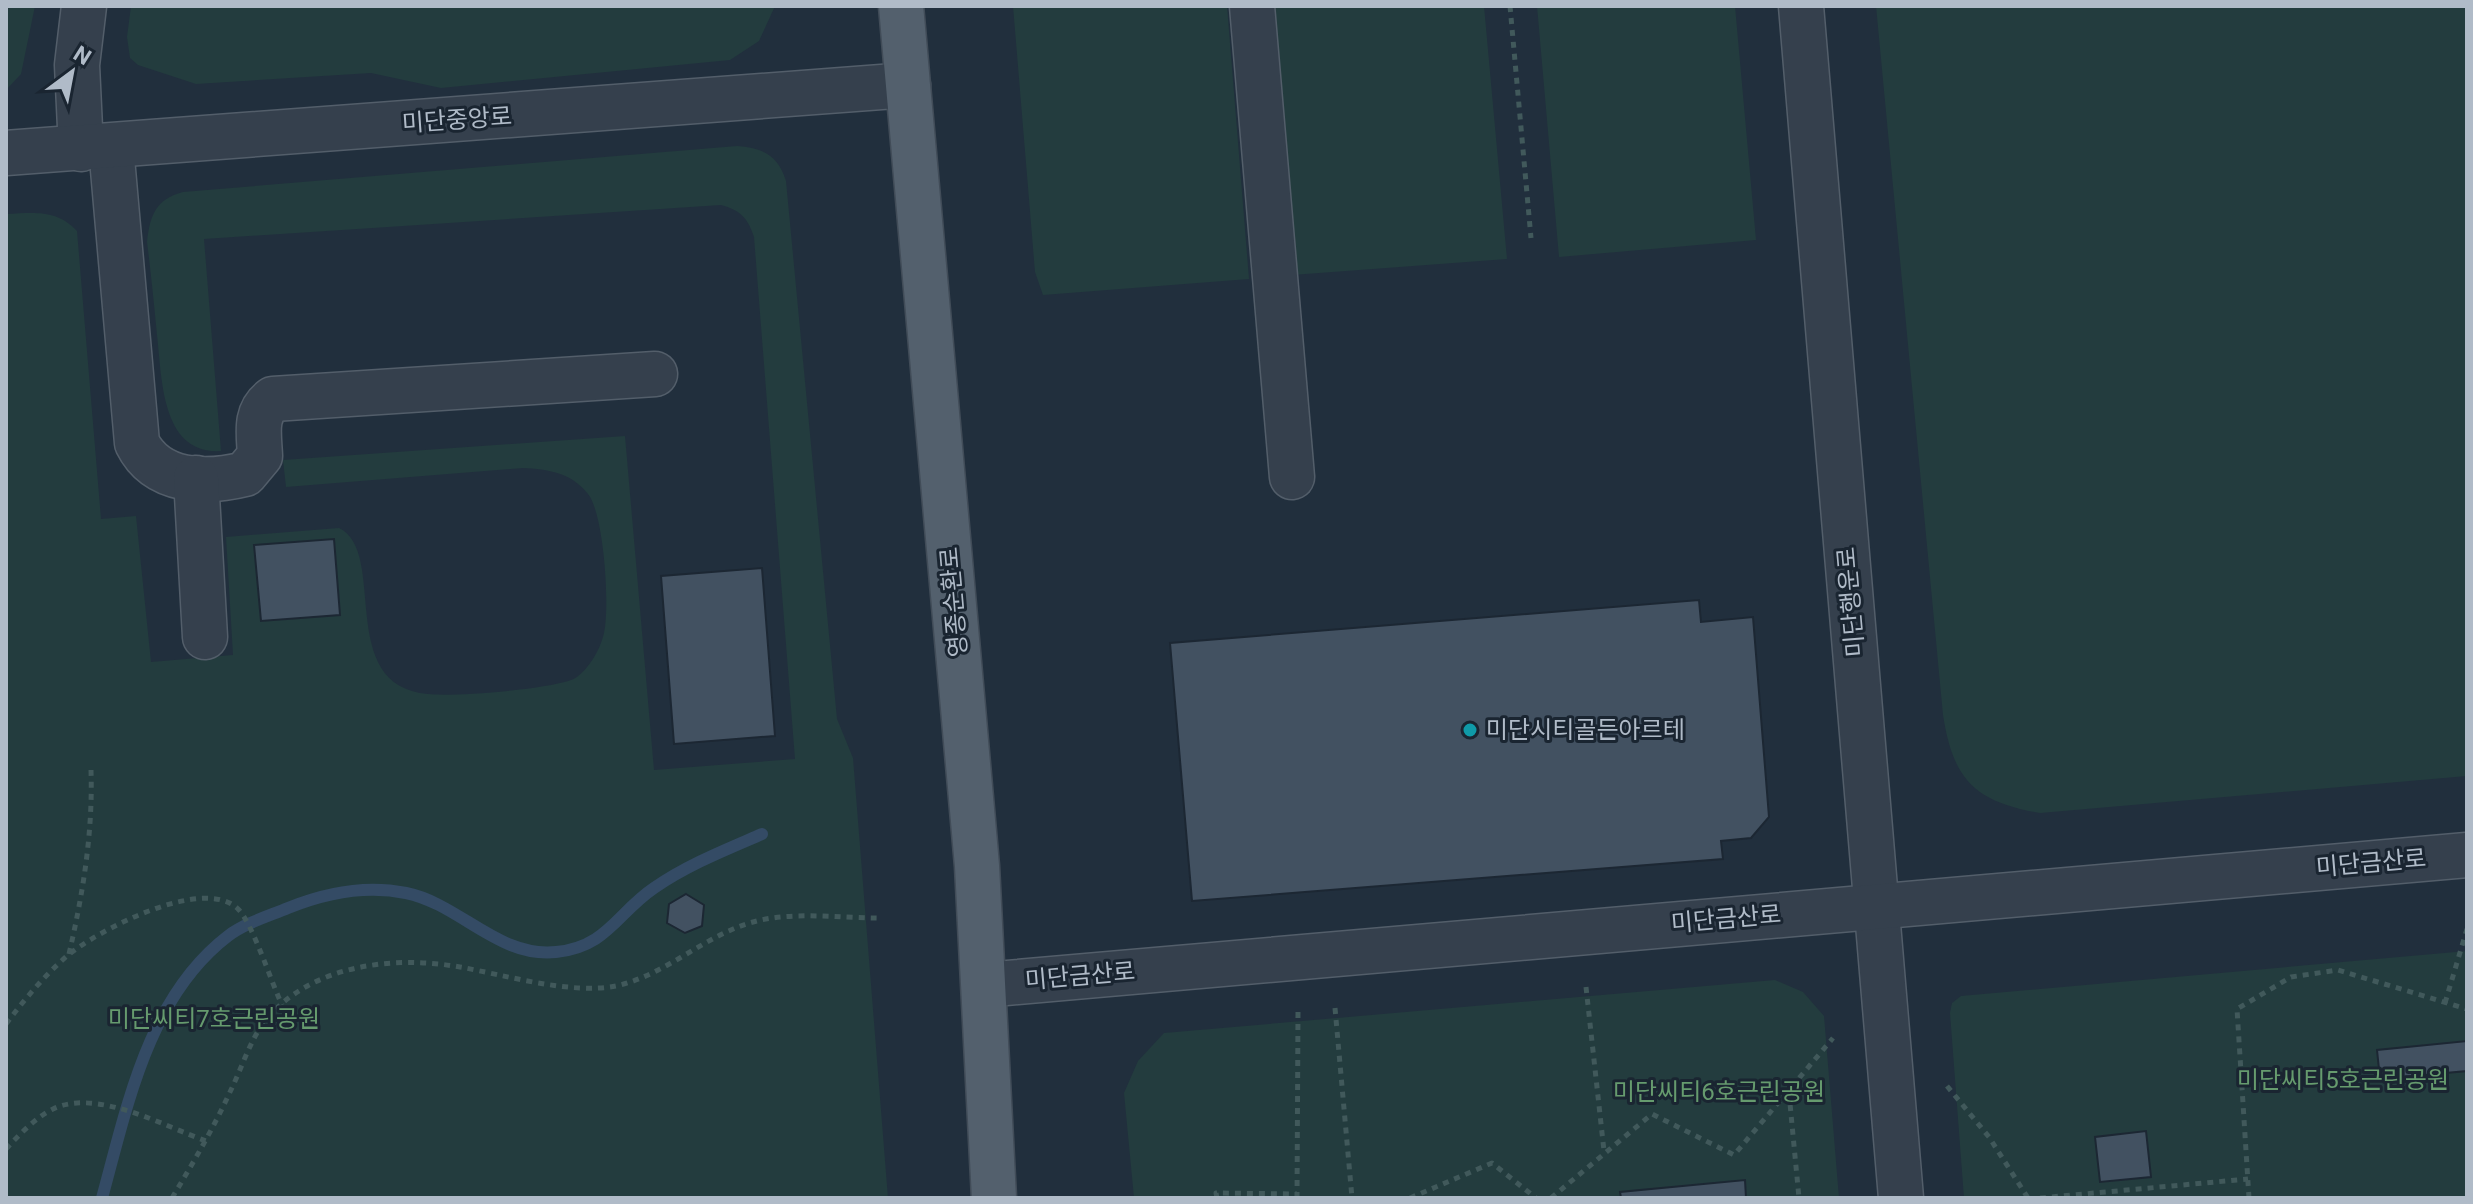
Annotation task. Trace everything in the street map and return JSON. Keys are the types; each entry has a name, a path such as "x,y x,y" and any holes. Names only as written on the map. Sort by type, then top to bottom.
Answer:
{"main road":[{"name":"영종순환로","path":"901,6 984,985 994,1198"}],"street":[{"path":"84,6 77,65 96,148 137,443 146,460 159,470 180,478 231,478 245,474 255,466 260,456 259,419 262,407 273,399 655,374"},
{"path":"1252,6 1292,477"},
{"name":"미단행운로","path":"1801,6 1901,1198"},
{"name":"미단중앙로","path":"6,153 908,85"},
{"path":"196,478 205,637"},
{"name":"미단금산로","path":"984,985 2467,855"}],"path":[{"path":"1510,6 1531,238"},
{"path":"69,955 83,894 93,812 91,770"},
{"path":"6,1024 23,1001 69,955 127,920 188,900 217,896 240,911 282,1005"},
{"path":"172,1198 207,1141 264,1022 295,993 334,973 386,963 449,965 585,988 614,986 640,979 751,922 777,918 880,918"},
{"path":"2445,1003 2467,929"},
{"path":"2249,1198 2237,1009 2291,977 2338,970 2467,1009"},
{"path":"1586,987 1604,1152"},
{"path":"1335,1008 1352,1198"},
{"path":"1217,1198 1216,1193 1297,1196 1298,1011"},
{"path":"1551,1198 1652,1114 1734,1155 1833,1038"},
{"path":"1947,1086 1989,1137 2028,1198"},
{"path":"1789,1092 1799,1198"},
{"path":"6,1149 53,1109 80,1101 105,1104 207,1141"},
{"path":"1410,1198 1492,1163 1536,1198"},
{"path":"2040,1198 2248,1179"}],"green space":[{"path":"6,6 35,6 21,74 6,90"},
{"path":"131,6 775,6 759,41 730,60 441,88 371,73 196,84 138,65 130,58 127,37"},
{"path":"1013,6 1227,6 1249,279 1043,295 1035,272"},
{"path":"1271,6 1484,6 1507,259 1292,275"},
{"path":"1537,6 1735,6 1756,240 1559,257"},
{"path":"1876,6 2467,6 2467,776 2040,813 1999,802 1983,794 1961,772 1947,737 1943,715"},
{"name":"미단씨티7호근린공원","path":"737,146 768,154 779,165 786,181 837,719 853,758 888,1198 6,1198 6,214 53,216 77,231 101,519 136,516 151,662 233,655 226,537 339,528 353,542 361,563 372,644 381,668 399,686 428,694 459,694 550,685 577,677 599,648 606,607 598,521 588,494 575,481 550,471 523,468 286,487 283,460 625,436 654,770 795,759 754,237 746,220 738,212 721,205 204,239 221,451 201,449 186,441 168,411 147,242 156,210 166,199 183,192"},
{"name":"미단씨티5호근린공원","path":"2467,951 2467,1198 1964,1198 1950,1013 1952,1003 1961,996"},
{"name":"미단씨티6호근린공원","path":"1775,980 1803,992 1824,1016 1839,1198 1134,1198 1124,1093 1138,1061 1164,1033"}],"building":[{"path":"334,539 340,615 261,621 254,545"},
{"path":"762,568 775,736 674,744 661,576"},
{"name":"미단시티골든아르테","path":"1699,600 1701,622 1753,617 1769,817 1751,838 1721,841 1723,859 1192,901 1170,643"},
{"path":"686,894 704,905 702,926 685,933 667,923 669,904"},
{"path":"2467,1041 2467,1071 2380,1079 2377,1050"},
{"path":"2146,1131 2151,1177 2100,1182 2095,1137"},
{"path":"1745,1180 1746,1198 1621,1198 1620,1192"}],"waterway":[{"path":"102,1198 132,1091 160,1022 178,990 201,961 242,927 302,903 331,895 376,890 426,899 516,947 535,952 573,949 600,936 641,898 667,880 706,858 762,834"}],"place":[{"name":"미단시티골든아르테","path":"1470,730"}]}
